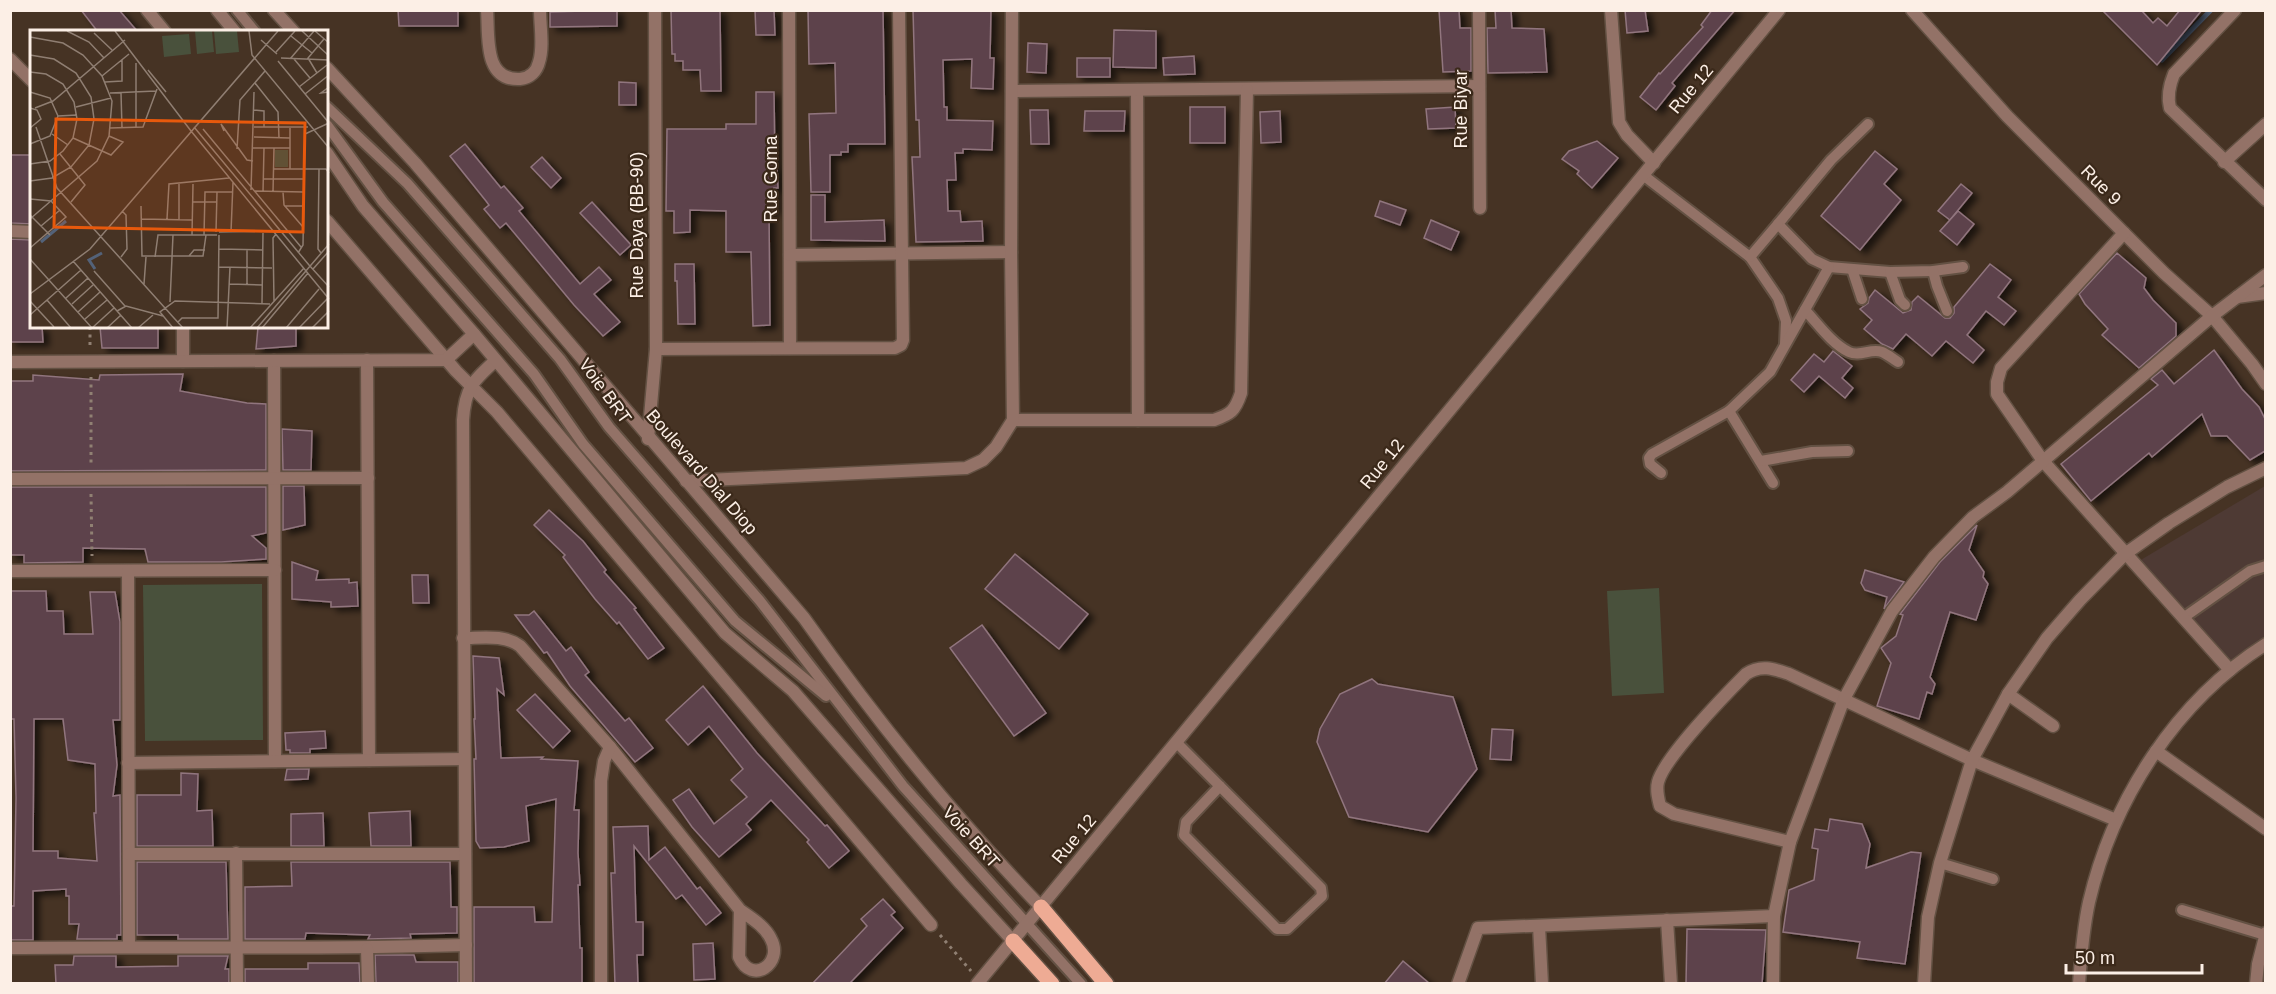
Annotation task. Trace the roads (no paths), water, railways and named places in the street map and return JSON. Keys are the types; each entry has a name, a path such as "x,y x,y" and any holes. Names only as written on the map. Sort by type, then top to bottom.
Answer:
{"main road":[{"path":"1041,907 1106,984"},
{"path":"1013,941 1052,984"}],"street":[{"path":"147,10 163,30"},
{"path":"217,10 233,30"},
{"path":"274,10 292,30"},
{"path":"488,10 490,59 498,73 508,79 524,79 534,73 540,60 540,10"},
{"name":"Rue Daya (BB-90)","path":"648,439 656,349 656,10"},
{"name":"Rue Goma","path":"789,10 790,348"},
{"path":"656,349 895,348 901,345 903,340 898,10"},
{"path":"686,481 966,468 983,460 996,447 1013,420 1012,10"},
{"name":"Rue Biyar","path":"1479,10 1480,208"},
{"path":"1611,10 1619,122 1627,135 1654,163"},
{"name":"Rue 12","path":"978,982 1779,10"},
{"name":"Rue 9","path":"1912,10 2007,116 2211,316 2252,364 2265,384"},
{"path":"2235,10 2174,74 2169,85 2168,100 2170,108 2265,200"},
{"path":"10,59 30,79"},
{"name":"Boulevard Dial Diop","path":"328,69 415,163 648,439 804,618 849,682 921,773 1041,907"},
{"path":"1012,91 1479,86"},
{"path":"1137,90 1138,420"},
{"path":"1013,420 1214,420 1229,414 1237,405 1241,393 1247,90"},
{"path":"2224,162 2265,124"},
{"path":"328,154 363,206 474,334 725,633 793,691 1013,941"},
{"path":"328,222 446,360 497,412 931,925"},
{"path":"10,231 30,232"},
{"path":"2124,233 2001,368 1997,394 2043,461 2230,670"},
{"path":"790,255 1011,252"},
{"path":"1773,984 1774,916 1790,842 1844,699 1892,611 1934,557 1973,517 2043,461 2211,316 2265,274"},
{"path":"2236,297 2265,293"},
{"path":"183,328 183,361"},
{"path":"10,362 446,360 474,334"},
{"path":"274,360 275,761"},
{"path":"367,360 369,759"},
{"path":"466,984 463,420 464,404 470,386 495,361"},
{"path":"1924,984 1928,917 1940,862 1971,760 2008,694 2047,638 2080,600 2126,554 2169,523 2265,468"},
{"path":"10,479 368,478"},
{"path":"10,571 275,570"},
{"path":"128,571 129,947"},
{"path":"463,638 501,638 513,641 610,747 740,910 754,919 771,938 774,955 769,965 763,969 749,969 742,964 739,957 740,910"},
{"path":"2079,984 2081,946 2100,861 2116,820 2134,785 2156,751 2184,715 2230,670 2265,644"},
{"path":"1790,842 1674,814 1660,806 1657,795 1658,782 1663,771 1678,750 1723,697 1750,671 1762,668 1774,669 1844,699 1971,760 2116,820"},
{"path":"2008,694 2053,726"},
{"path":"601,984 601,781 604,760 610,747"},
{"path":"2156,751 2265,829"},
{"path":"128,763 464,759"},
{"path":"236,853 237,984"},
{"path":"129,854 465,854"},
{"path":"1458,984 1478,928 1774,916"},
{"path":"1667,920 1671,984"},
{"path":"1539,926 1542,984"},
{"path":"2256,984 2265,934"},
{"path":"10,948 367,949 466,945"},
{"path":"367,949 368,984"}],"lane":[{"path":"237,10 253,30"},
{"name":"Voie BRT","path":"328,108 406,183 560,358 609,427 760,602 840,708 903,786 1081,984"},
{"path":"1750,257 1831,160 1868,124"},
{"name":"Voie BRT","path":"328,126 383,202 534,374 583,444 735,621 840,708"},
{"path":"1643,175 1750,257 1778,298 1786,321 1784,347"},
{"path":"1778,224 1812,259 1829,267 1890,272 1933,271 1963,267"},
{"path":"1661,473 1650,464 1649,458 1652,454 1729,411 1770,372 1829,267"},
{"path":"1852,269 1862,299"},
{"path":"1933,271 1936,286 1947,311"},
{"path":"1890,272 1900,300 1905,305"},
{"path":"1805,310 1836,342 1850,352 1859,354 1871,351 1881,352 1898,362"},
{"path":"1729,411 1773,483"},
{"path":"1761,461 1812,452 1848,451"},
{"path":"2183,618 2250,571 2265,566"},
{"path":"1177,743 1220,786 1321,888 1322,896 1287,929 1277,929 1184,835 1186,822 1220,786"},
{"path":"1940,862 1993,879"},
{"path":"2182,910 2265,934"}],"waterway":[{"path":"2162,60 2211,10"}]}
